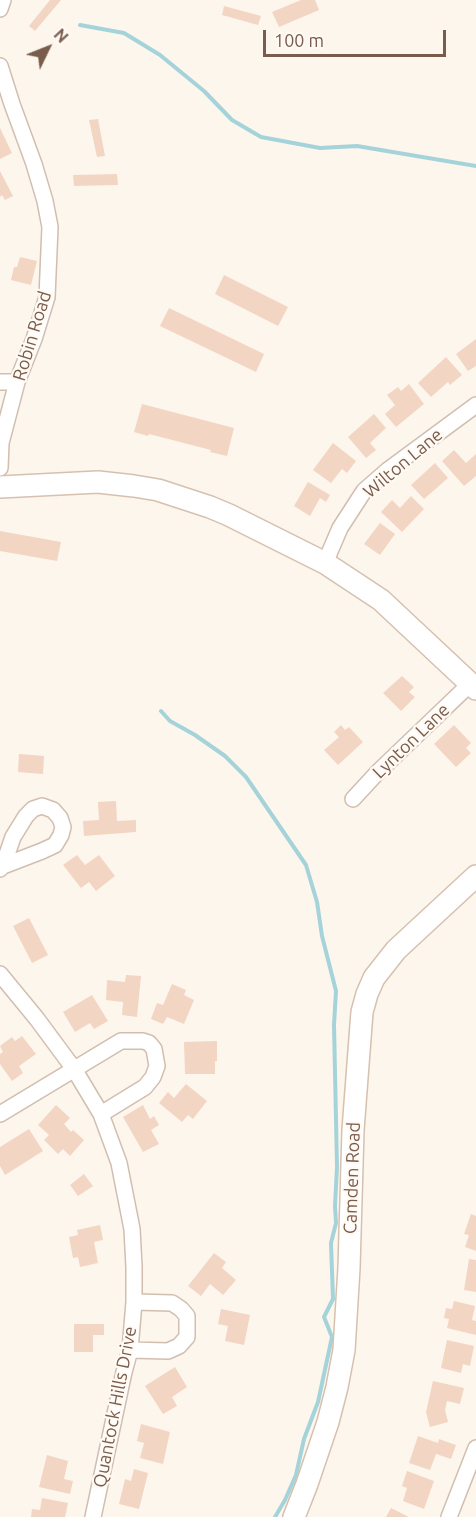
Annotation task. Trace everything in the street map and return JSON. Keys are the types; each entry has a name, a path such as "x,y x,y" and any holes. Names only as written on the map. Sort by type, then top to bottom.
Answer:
{"street":[{"path":"0,9 3,0"},
{"name":"Robin Road","path":"0,66 34,164 50,227 47,297 17,382 2,442 0,468"},
{"path":"0,382 17,382"},
{"name":"Wilton Lane","path":"325,563 340,528 364,491 388,470 476,405"},
{"path":"0,487 98,482 158,490 210,507 325,563 381,600 473,686"},
{"name":"Lynton Lane","path":"353,800 376,773 473,686"},
{"name":"Camden Road","path":"294,1517 328,1422 344,1350 353,1130 362,1012 367,994 374,978 396,950 476,876"},
{"name":"Quantock Hills Drive","path":"0,974 74,1069 101,1114 119,1163 132,1229 134,1302 130,1350 93,1517"},
{"path":"0,1114 121,1041 148,1043 154,1049 157,1066 153,1077 145,1087 101,1114"},
{"path":"130,1350 168,1351 179,1346 187,1337 187,1316 172,1303 134,1302"},
{"path":"449,1517 476,1448"}],"building":[{"path":"50,0 61,0 35,31 29,26"},
{"path":"301,0 315,0 319,10 279,27 272,12"},
{"path":"224,6 261,16 258,25 222,15"},
{"path":"98,119 105,156 97,157 89,120"},
{"path":"0,128 12,153 0,159"},
{"path":"0,171 13,196 5,200 2,195 0,197"},
{"path":"117,174 118,185 74,186 73,175"},
{"path":"20,257 37,261 31,285 11,280 14,267 17,267"},
{"path":"224,275 288,307 278,326 215,294"},
{"path":"169,308 264,354 256,372 160,326"},
{"path":"476,339 476,366 468,371 456,354"},
{"path":"446,357 462,375 450,385 448,382 431,397 418,383"},
{"path":"409,384 424,404 396,427 385,414 395,405 387,395 398,387 401,391"},
{"path":"142,404 234,428 227,456 149,434 148,436 134,432"},
{"path":"374,414 386,428 370,443 376,450 366,458 348,437"},
{"path":"333,443 356,461 347,473 342,469 331,483 313,470"},
{"path":"454,450 466,463 476,454 476,476 464,486 442,461"},
{"path":"435,463 448,478 424,499 411,485"},
{"path":"308,482 330,495 326,502 320,498 310,516 294,506"},
{"path":"411,496 424,509 402,532 381,512 392,500 400,508"},
{"path":"380,523 395,534 380,555 364,544"},
{"path":"0,531 61,542 57,561 0,551"},
{"path":"402,676 414,687 409,692 415,697 401,711 383,693"},
{"path":"341,725 345,730 349,727 363,742 338,765 324,750 339,737 334,732"},
{"path":"454,725 471,743 466,748 471,753 456,767 434,744"},
{"path":"19,754 44,756 43,774 18,772"},
{"path":"116,801 117,821 136,820 136,832 84,836 83,821 99,820 98,802"},
{"path":"77,855 85,865 99,855 115,876 96,891 89,882 81,888 63,865"},
{"path":"29,918 48,955 32,963 13,926"},
{"path":"126,975 141,976 137,1017 122,1015 123,1002 106,1000 107,980 125,982"},
{"path":"172,984 186,990 184,995 194,1000 184,1024 167,1017 163,1024 151,1019 157,1003 163,1005"},
{"path":"92,995 108,1021 94,1029 90,1023 75,1032 63,1012"},
{"path":"22,1036 36,1054 19,1066 23,1073 12,1081 0,1064 0,1054 3,1052 0,1046 12,1037 15,1041"},
{"path":"217,1041 215,1074 185,1074 184,1042"},
{"path":"186,1084 207,1101 193,1119 188,1115 182,1122 159,1103 168,1092 174,1098"},
{"path":"56,1105 70,1118 64,1124 71,1132 73,1130 84,1140 70,1156 63,1149 58,1154 44,1140 49,1135 38,1125"},
{"path":"143,1105 150,1119 154,1116 159,1125 151,1130 159,1144 143,1152 123,1117"},
{"path":"29,1129 43,1151 5,1175 0,1166 0,1147"},
{"path":"84,1174 93,1186 78,1196 70,1185"},
{"path":"471,1214 476,1216 476,1251 465,1247 469,1235 464,1234"},
{"path":"100,1225 103,1240 94,1242 98,1263 80,1267 78,1257 73,1258 69,1237 78,1235 77,1230"},
{"path":"214,1253 226,1262 222,1268 236,1280 223,1295 210,1284 201,1296 188,1286"},
{"path":"469,1259 476,1260 476,1292 464,1290"},
{"path":"454,1301 475,1306 472,1320 476,1321 476,1335 447,1328 449,1319 444,1318 446,1308 452,1309"},
{"path":"221,1309 250,1315 244,1345 225,1341 228,1326 218,1324"},
{"path":"74,1324 104,1324 104,1335 93,1335 93,1352 74,1352"},
{"path":"447,1340 474,1346 470,1366 463,1364 461,1373 441,1368"},
{"path":"175,1367 187,1387 172,1397 177,1406 163,1414 145,1386"},
{"path":"433,1381 464,1388 460,1404 447,1401 445,1410 448,1422 430,1427 426,1412"},
{"path":"141,1424 170,1432 163,1464 140,1458 144,1443 137,1441"},
{"path":"418,1436 438,1443 439,1439 456,1445 451,1459 436,1454 430,1470 409,1463"},
{"path":"47,1455 68,1461 64,1479 73,1481 70,1494 39,1487"},
{"path":"134,1469 148,1473 139,1509 119,1504 125,1479 131,1481"},
{"path":"407,1471 434,1481 424,1509 403,1501 407,1488 402,1486"},
{"path":"42,1498 68,1503 65,1517 31,1517 32,1509 40,1510"},
{"path":"391,1508 409,1517 386,1517"}],"waterway":[{"path":"80,25 124,33 160,55 204,91 232,120 261,137 320,148 357,146 476,166"},
{"path":"161,711 170,721 225,756 246,777 306,865 317,902 322,936 336,991 334,1025 336,1223 331,1243 333,1299 324,1317 332,1337 318,1402 304,1439 296,1475 275,1517"}]}
